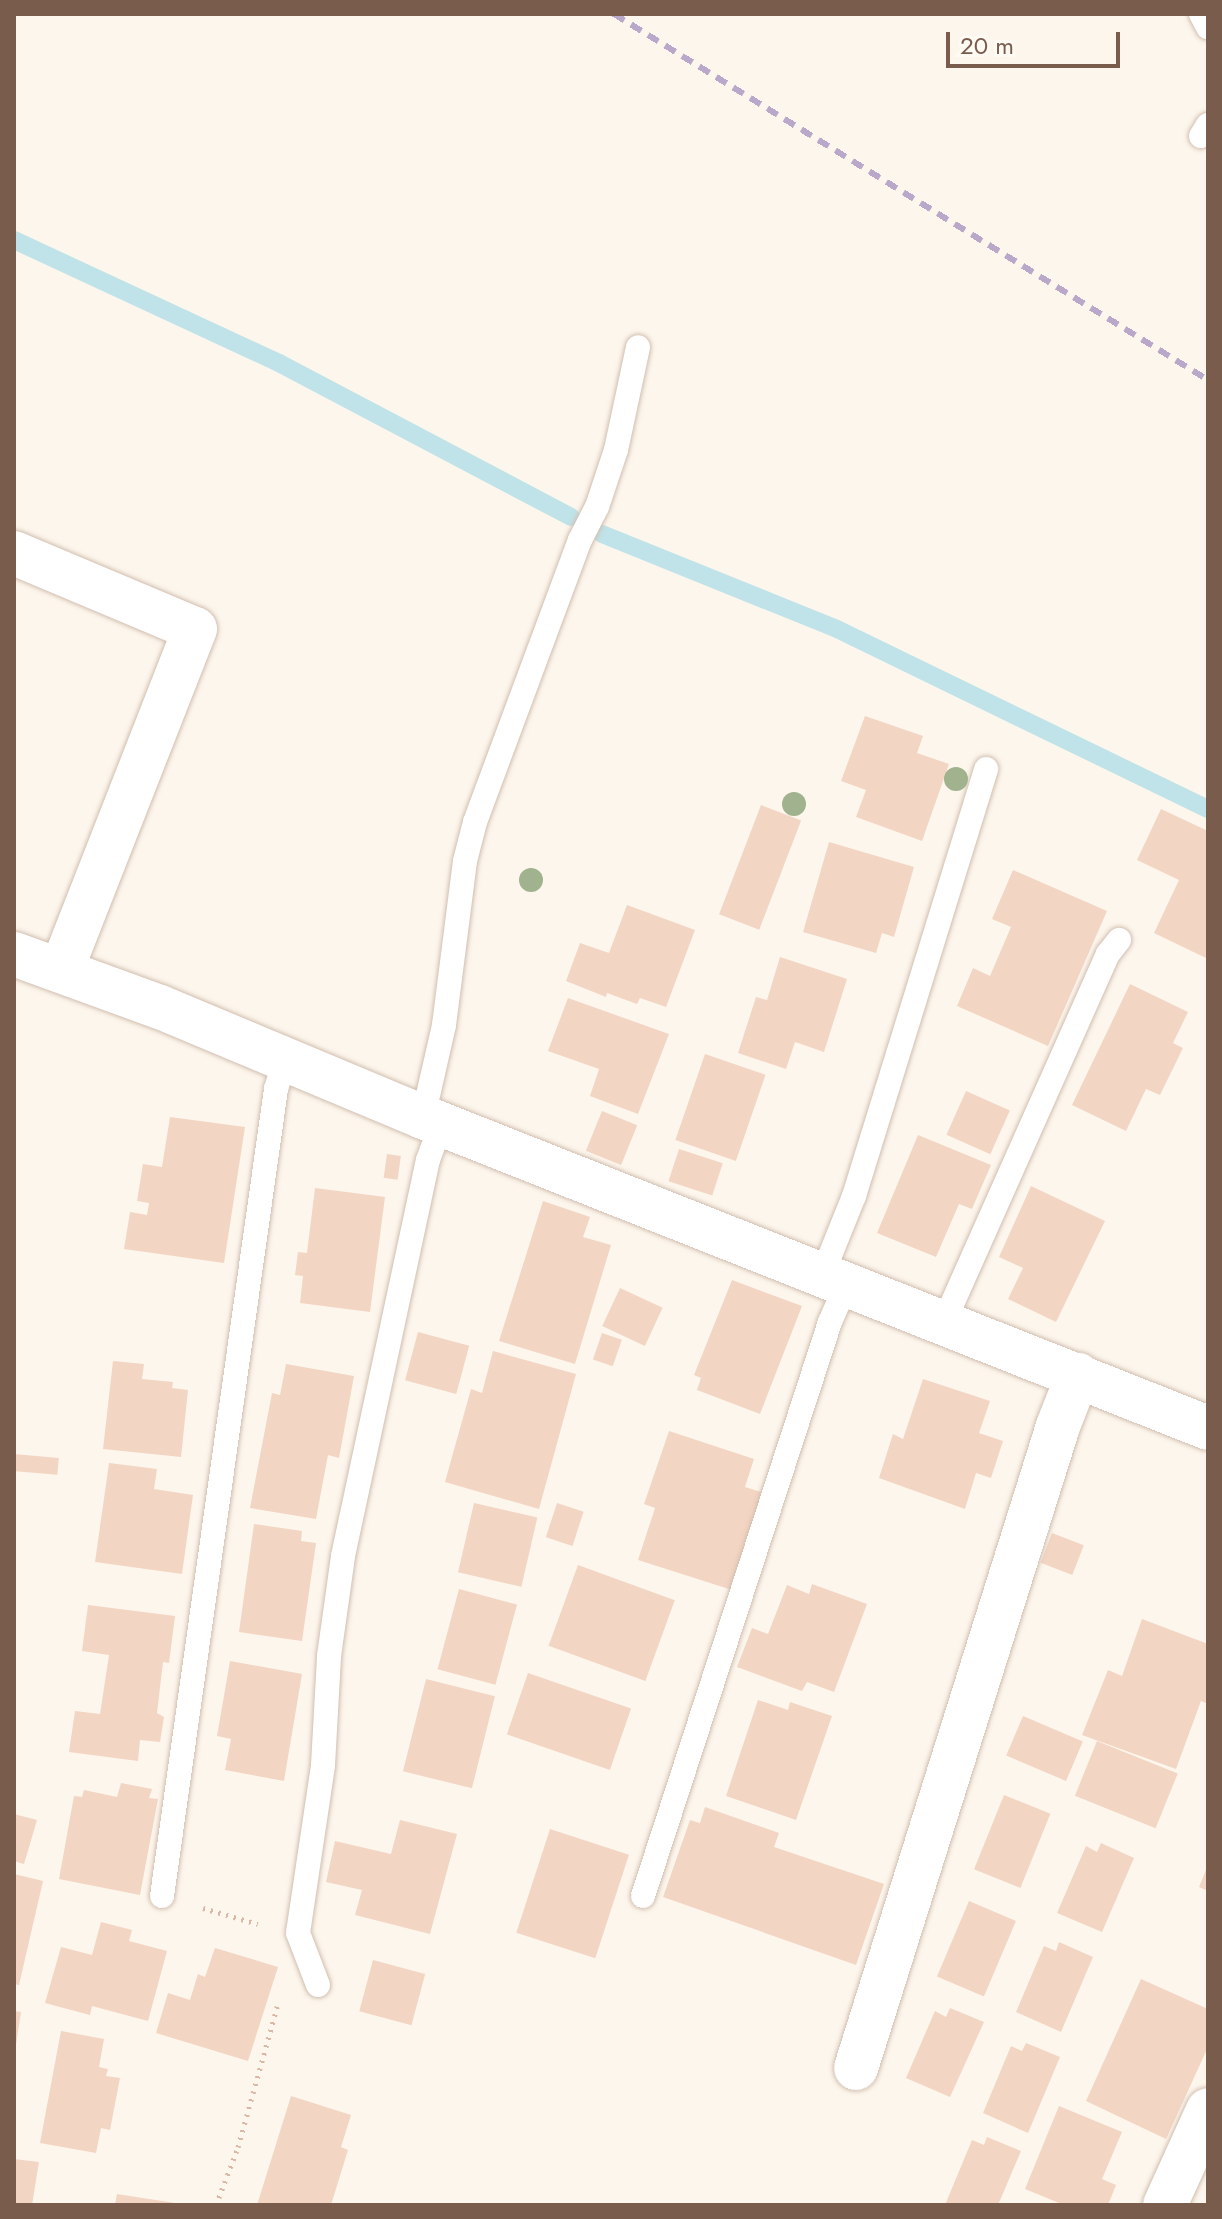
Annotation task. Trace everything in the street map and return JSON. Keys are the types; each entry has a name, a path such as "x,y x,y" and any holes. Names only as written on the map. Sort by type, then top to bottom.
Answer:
{"street":[{"path":"14,553 195,629 61,971"},
{"path":"14,954 160,1007 432,1120 1208,1428"},
{"path":"856,2068 1053,1441 1078,1375"},
{"path":"1165,2205 1208,2110"}],"lane":[{"path":"1201,14 1208,27"},
{"path":"318,1985 298,1933 323,1765 329,1656 343,1556 428,1160 465,861 475,822 580,540 597,507 616,450 638,347"},
{"path":"643,1896 825,1337 854,1196 986,769"},
{"path":"944,1322 1108,954 1119,940"},
{"path":"162,1896 276,1089 285,1059"}],"path":[{"path":"162,1896 298,1933 238,2147 216,2205"}],"building":[{"path":"865,716 923,736 917,753 949,764 922,841 856,817 866,790 841,781"},
{"path":"761,805 801,820 759,930 719,914"},
{"path":"1161,809 1208,831 1208,959 1154,933 1179,880 1137,860"},
{"path":"829,842 914,867 894,937 882,933 876,953 803,932"},
{"path":"1013,870 1107,911 1048,1046 957,1006 973,968 990,976 1011,927 992,919"},
{"path":"627,905 695,930 666,1007 640,998 637,1004 607,993 606,997 566,981 580,943 609,953"},
{"path":"780,957 847,979 824,1052 795,1042 786,1069 738,1053 756,997 767,1000"},
{"path":"1130,984 1188,1012 1173,1043 1183,1048 1160,1095 1146,1089 1126,1131 1072,1105"},
{"path":"568,998 669,1034 638,1114 590,1096 599,1069 548,1051"},
{"path":"705,1054 766,1075 736,1161 675,1140"},
{"path":"966,1091 1010,1111 990,1154 946,1135"},
{"path":"602,1111 637,1125 621,1165 586,1151"},
{"path":"170,1117 245,1127 224,1263 124,1249 130,1212 147,1215 149,1203 137,1201 143,1164 162,1167"},
{"path":"918,1135 991,1165 972,1209 959,1204 936,1257 877,1233"},
{"path":"679,1149 723,1163 712,1196 668,1181"},
{"path":"387,1154 401,1156 398,1180 384,1178"},
{"path":"1031,1186 1105,1221 1056,1322 1008,1299 1023,1268 999,1257"},
{"path":"315,1188 385,1197 370,1312 300,1303 303,1276 295,1275 298,1252 307,1253"},
{"path":"543,1201 590,1217 583,1237 611,1245 575,1364 499,1341"},
{"path":"732,1280 802,1306 760,1414 697,1390 701,1378 694,1375"},
{"path":"620,1288 663,1308 645,1346 602,1326"},
{"path":"418,1332 469,1346 456,1394 405,1380"},
{"path":"602,1333 622,1340 613,1366 593,1359"},
{"path":"493,1351 576,1374 539,1509 445,1482 471,1389 482,1393"},
{"path":"113,1361 144,1364 142,1379 173,1382 172,1388 188,1390 181,1457 103,1449"},
{"path":"286,1364 354,1376 339,1458 328,1455 316,1519 250,1508 272,1393 280,1395"},
{"path":"923,1379 990,1401 979,1433 1003,1441 991,1478 976,1473 965,1509 879,1478 893,1434 903,1439"},
{"path":"669,1431 754,1459 745,1487 764,1493 732,1590 638,1560 655,1508 644,1504"},
{"path":"14,1454 59,1458 57,1475 14,1471"},
{"path":"109,1463 157,1469 154,1489 193,1495 182,1574 95,1562"},
{"path":"474,1503 537,1518 521,1587 458,1572"},
{"path":"557,1503 584,1512 573,1546 546,1537"},
{"path":"254,1524 302,1531 301,1541 316,1543 302,1641 239,1632"},
{"path":"1052,1533 1084,1545 1072,1575 1041,1563"},
{"path":"578,1565 675,1600 645,1681 549,1646"},
{"path":"812,1584 867,1604 834,1692 807,1682 802,1691 737,1667 752,1628 768,1634 787,1585 809,1594"},
{"path":"459,1589 517,1605 495,1685 438,1669"},
{"path":"88,1605 175,1616 169,1663 163,1662 157,1713 164,1717 160,1742 140,1740 138,1761 69,1752 75,1711 100,1714 109,1655 82,1651"},
{"path":"1142,1619 1208,1644 1208,1704 1201,1701 1176,1769 1082,1735 1108,1670 1122,1676"},
{"path":"230,1661 302,1674 284,1781 225,1770 231,1739 217,1736"},
{"path":"528,1673 631,1708 610,1770 507,1734"},
{"path":"426,1679 495,1696 472,1788 403,1771"},
{"path":"758,1700 788,1710 790,1702 832,1716 796,1820 726,1796"},
{"path":"1023,1716 1083,1741 1066,1781 1006,1756"},
{"path":"1097,1741 1178,1774 1156,1828 1075,1796"},
{"path":"121,1783 152,1789 149,1798 158,1799 140,1895 59,1879 74,1796 82,1797 84,1790 117,1797"},
{"path":"1004,1795 1050,1814 1020,1888 974,1869"},
{"path":"705,1807 779,1833 774,1847 884,1884 856,1965 663,1897 690,1820 700,1823"},
{"path":"14,1814 37,1820 24,1864 14,1861"},
{"path":"400,1820 457,1834 430,1934 355,1915 362,1890 326,1882 335,1841 391,1854"},
{"path":"550,1829 629,1855 595,1958 516,1933"},
{"path":"1101,1843 1134,1858 1102,1932 1057,1913 1086,1846 1097,1852"},
{"path":"1208,1865 1208,1891 1199,1887"},
{"path":"14,1874 43,1881 19,1985 14,1984"},
{"path":"969,1901 1016,1921 984,1996 937,1976"},
{"path":"101,1922 132,1930 129,1941 167,1951 148,2021 92,2006 90,2015 45,2003 61,1947 92,1955"},
{"path":"1059,1942 1093,1957 1061,2032 1016,2012 1044,1946 1056,1951"},
{"path":"215,1948 278,1967 248,2061 156,2033 168,1993 190,2000 198,1974 205,1977"},
{"path":"373,1960 425,1974 411,2025 359,2011"},
{"path":"1141,1979 1208,2009 1208,2047 1166,2139 1086,2101"},
{"path":"950,2008 984,2022 950,2097 906,2078 935,2011 946,2017"},
{"path":"14,2011 21,2012 16,2045 14,2044"},
{"path":"61,2031 104,2039 99,2067 108,2069 106,2076 120,2078 110,2130 101,2128 96,2153 40,2143"},
{"path":"1026,2043 1060,2057 1028,2133 983,2113 1011,2046 1022,2051"},
{"path":"291,2096 351,2115 341,2147 348,2150 331,2205 257,2205"},
{"path":"1059,2106 1122,2132 1102,2179 1116,2185 1108,2205 1064,2205 1025,2189"},
{"path":"987,2137 1021,2151 998,2205 945,2205 972,2140 984,2145"},
{"path":"14,2159 39,2162 32,2205 14,2205"},
{"path":"117,2194 175,2203 175,2205 115,2205"}],"waterway":[{"path":"14,240 279,363 571,517"},
{"path":"602,534 837,629 1208,809"}],"railway":[{"path":"614,14 1208,380"}]}
